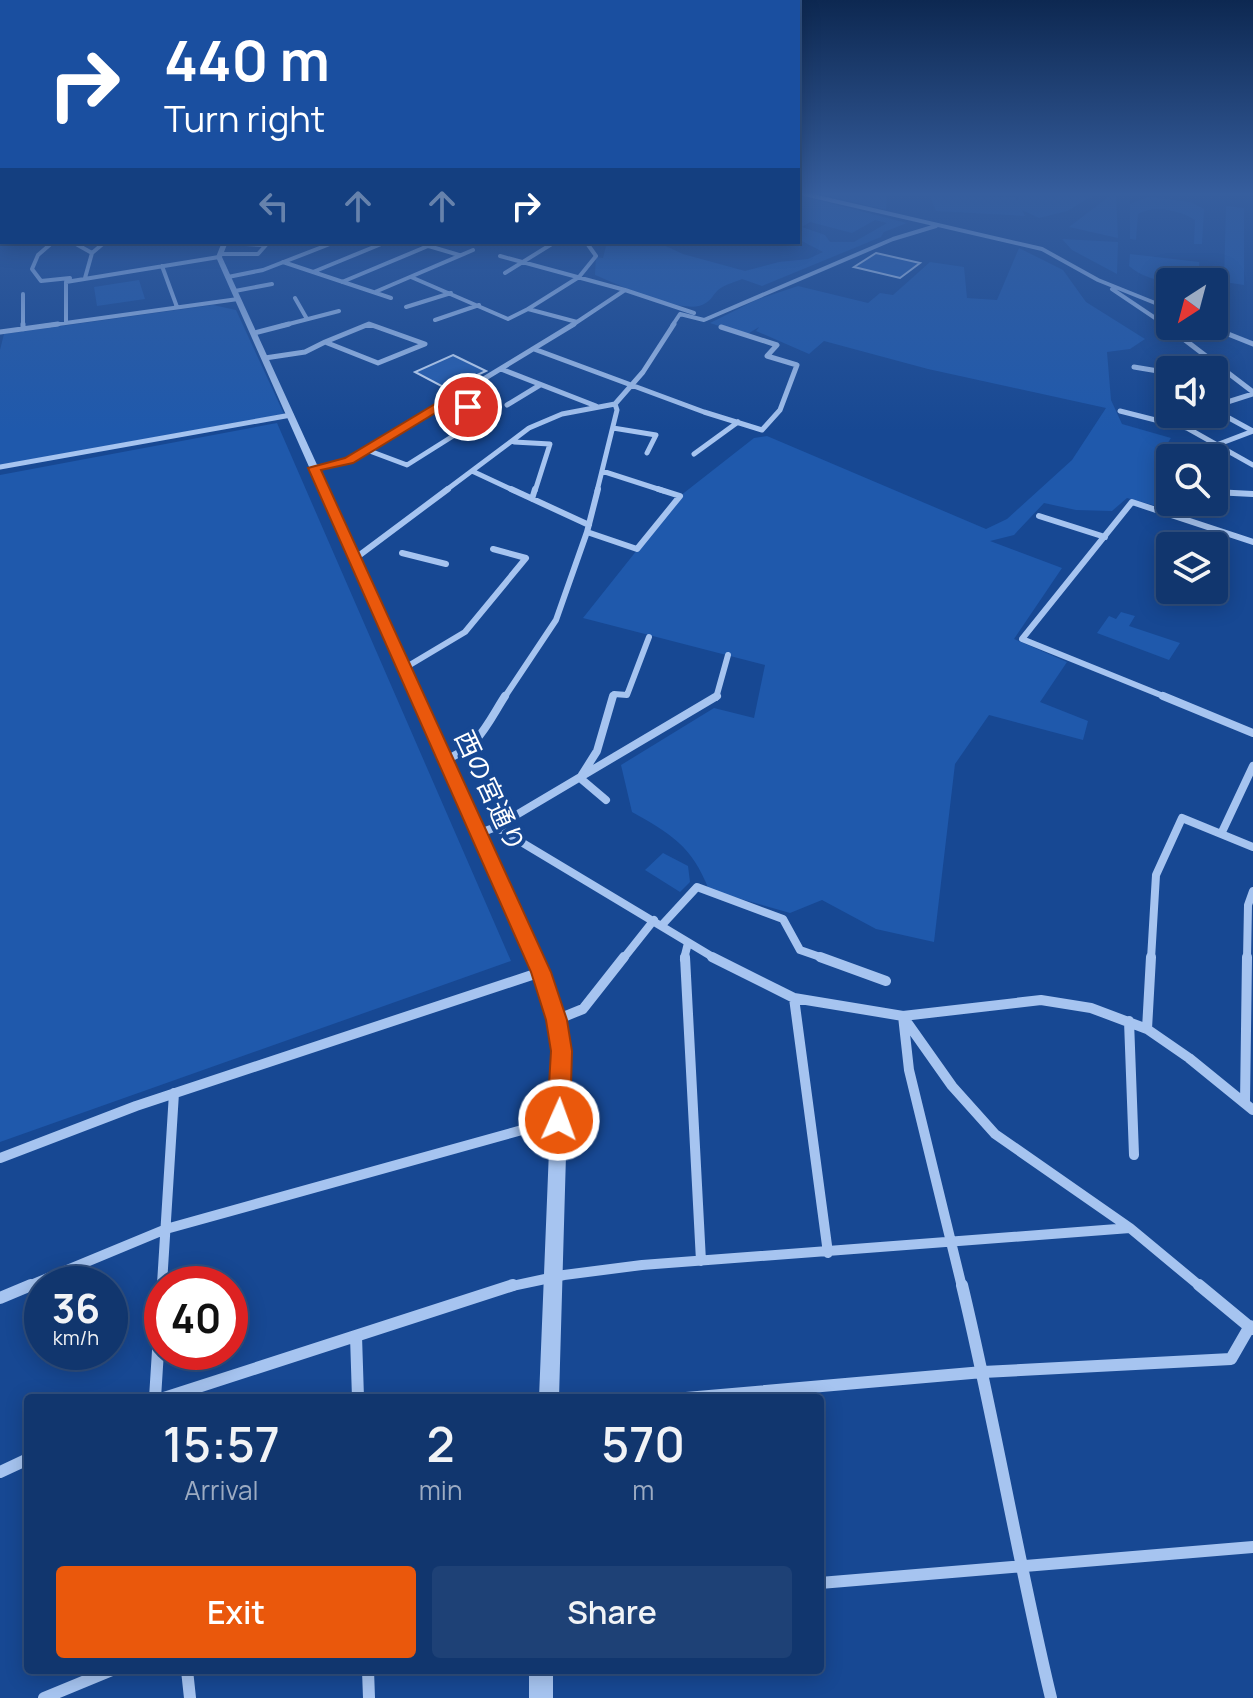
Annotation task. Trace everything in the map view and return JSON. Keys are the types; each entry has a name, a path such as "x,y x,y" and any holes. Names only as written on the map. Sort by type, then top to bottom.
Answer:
{"street":[{"path":"35,273 41,281 111,273"},
{"path":"165,273 177,307"},
{"name":"西の宮通り","path":"227,273 444,760 488,830 556,1020 561,1051 549,1394"},
{"path":"228,277 242,273"},
{"path":"316,273 391,298"},
{"path":"342,282 363,273"},
{"path":"374,293 419,273"},
{"path":"353,560 544,419 615,404 631,387 682,313 681,307 565,273"},
{"path":"411,277 508,319 582,273"},
{"path":"682,313 704,320 814,273"},
{"path":"1086,273 1158,319 1253,393"},
{"path":"66,323 66,282 85,277"},
{"path":"1098,280 1156,303"},
{"path":"0,332 177,307 272,284"},
{"path":"314,468 349,461 625,290"},
{"path":"406,307 451,293"},
{"path":"23,294 23,329"},
{"path":"295,298 307,319"},
{"path":"435,320 479,305"},
{"path":"528,309 577,322"},
{"path":"254,333 339,311"},
{"path":"265,358 305,352 311,346 369,324 425,344 378,363 325,342"},
{"path":"534,349 631,387 762,430 780,410 797,365 767,356 777,345 721,327"},
{"path":"1228,334 1253,344"},
{"path":"1134,367 1156,371"},
{"path":"501,369 597,407"},
{"path":"507,405 540,385"},
{"path":"1228,402 1253,393"},
{"path":"367,450 407,465 488,414 449,400"},
{"path":"444,760 462,754 474,744 556,620 588,529 613,428 615,404"},
{"path":"1120,411 1177,424 1219,444 1253,431"},
{"path":"0,467 291,415"},
{"path":"1228,418 1253,431"},
{"path":"694,454 738,422"},
{"path":"613,428 656,435 647,453"},
{"path":"513,442 550,444 532,499"},
{"path":"1228,450 1253,465"},
{"path":"472,471 588,529 637,549 680,496 602,471"},
{"path":"1228,493 1253,494"},
{"path":"1156,510 1132,502 1022,639 1253,733"},
{"path":"1039,516 1105,537"},
{"path":"1173,516 1253,542"},
{"path":"403,669 465,632 526,558 493,549"},
{"path":"402,553 446,564"},
{"path":"580,778 597,751 614,694 627,695 649,637"},
{"path":"488,830 717,698 728,655"},
{"path":"1222,832 1253,766"},
{"path":"580,778 606,800"},
{"path":"1147,1029 1156,875 1182,818 1253,847"},
{"path":"488,830 658,922 688,943 762,985 794,998 903,1016 1041,1000 1091,1008 1147,1029 1249,1106"},
{"path":"556,1020 583,1009 658,922 697,887 783,919 800,950 886,981"},
{"path":"1249,1106 1248,905 1253,891"},
{"path":"688,943 684,960 701,1261"},
{"path":"0,1158 174,1093 541,972"},
{"path":"794,998 828,1253"},
{"path":"732,1394 983,1372 1231,1359 1251,1328 1130,1228 995,1134 952,1086 903,1016"},
{"path":"903,1016 909,1070 983,1372 1020,1568 1051,1698"},
{"path":"1129,1021 1134,1155"},
{"path":"163,1266 174,1093"},
{"path":"0,1298 166,1229 559,1120"},
{"path":"176,1394 525,1281 553,1276 701,1261 952,1245 1130,1228"},
{"path":"356,1336 358,1394"},
{"path":"155,1394 157,1370"},
{"path":"0,1472 24,1461"},
{"path":"824,1583 1253,1547"},
{"path":"44,1698 102,1674"},
{"path":"187,1674 190,1698"},
{"path":"368,1674 369,1698"},
{"path":"541,1674 541,1698"}],"shaded area":[{"path":"793,273 762,286 742,279 718,290 699,306 688,307 661,301 595,275"},
{"path":"917,273 965,273 967,298 997,300 1008,273 1065,273 1086,302 1145,339 1130,349 1107,352 1111,400 1122,424 1171,438 1167,444 1156,444 1156,506 1127,498 1112,511 1076,510 1044,503 1014,535 990,541 1062,568 1014,639 1067,662 1040,702 1088,721 1083,740 989,715 955,764 934,942 876,929 822,900 790,913 709,890 695,862 679,843 632,812 621,765 714,708 754,718 765,665 583,618 680,496 754,438 767,436 986,529 1007,519 1072,460 1106,408 928,369 824,341 809,354 756,331 759,327 746,335 710,323 756,300 798,286 868,303 880,293 893,295"},
{"path":"1140,273 1156,273 1154,279 1145,276"},
{"path":"1228,273 1244,273 1244,285 1228,283"},
{"path":"139,280 145,299 97,306 94,287"},
{"path":"213,305 236,310 284,414 0,465 0,350 4,334"},
{"path":"277,423 511,961 0,1142 0,475"},
{"path":"1121,612 1135,616 1129,626 1180,643 1169,660 1097,633 1109,616 1116,619"},
{"path":"663,853 688,866 690,882 680,892 645,870"}],"building":[{"path":"880,273 906,273 900,278"},
{"path":"453,355 486,371 447,389 415,372"}],"route":[{"path":"468,407 449,400 349,461 314,468 541,972 556,1020 561,1051 559,1120"}]}
